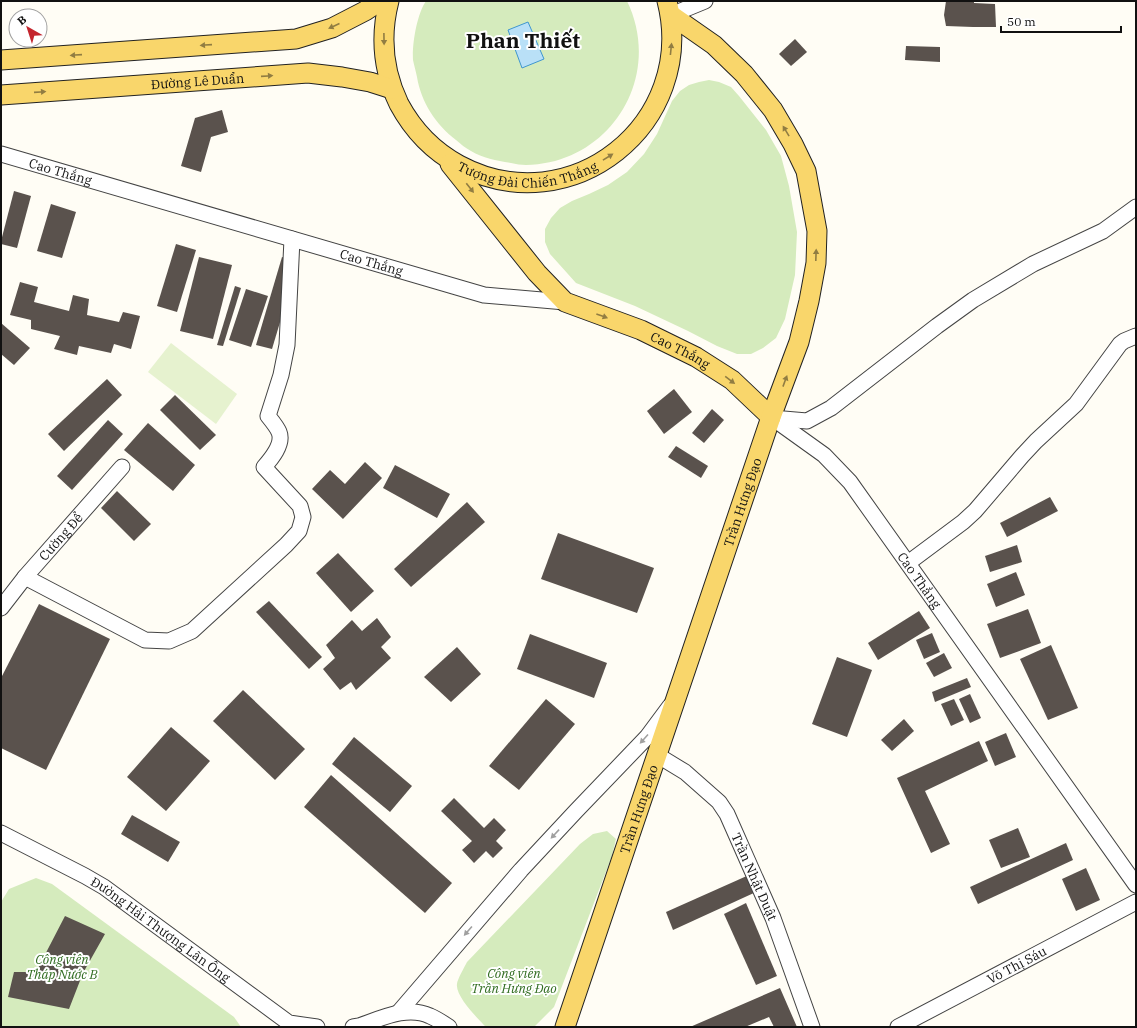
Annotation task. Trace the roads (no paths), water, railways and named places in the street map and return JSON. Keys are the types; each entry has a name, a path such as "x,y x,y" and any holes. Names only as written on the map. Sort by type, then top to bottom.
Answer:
{"main road":[{"path":"1,60 296,39 332,28 365,11 380,1"},
{"name":"Tượng Đài Chiến Thắng","path":"389,1 384,32 384,51 387,71 392,89 405,116 423,139 446,158 472,172 502,181 532,183 563,178 592,168 618,152 639,130 656,104 667,76 672,46 669,8"},
{"name":"Trần Hưng Đạo","path":"565,1027 771,417 799,342 816,263 816,231 806,171 793,144 773,110 744,74 714,46 669,8"},
{"name":"Đường Lê Duẩn","path":"1,95 308,73 370,82 392,89"},
{"path":"446,158 537,273 565,302"},
{"name":"Cao Thắng","path":"565,302 641,330 696,357 732,380 771,417"}],"street":[{"path":"669,8 705,1"},
{"name":"Cao Thắng","path":"1,154 484,295 565,302"},
{"path":"771,417 807,421 831,408 973,300 1033,264 1103,231 1136,207"},
{"path":"25,577 145,640 169,641 192,631 286,545 299,531 303,517 300,506 264,467 274,455 279,443 280,434 268,416 282,375 288,345 292,239"},
{"path":"908,562 963,522 975,511 1036,441 1076,404 1120,344 1136,336"},
{"name":"Cao Thắng","path":"771,417 828,458 850,482 1136,885"},
{"name":"Cường Để","path":"1,608 25,577 122,467"},
{"path":"399,1012 521,870 647,737 676,697"},
{"name":"Trần Nhật Duật","path":"657,755 685,772 719,802 728,814 773,918 812,1027"},
{"name":"Đường Hải Thượng Lãn Ông","path":"2,835 104,887 286,1025 316,1027"},
{"name":"Võ Thị Sáu","path":"898,1027 1136,902"},
{"path":"352,1027 399,1012 430,1015 449,1027"}],"water":[{"path":"528,22 544,59 522,68 508,30"}],"district":[{"name":"Phan Thiết","path":"523,41"}],"park label":[{"name":"Công viên Tháp Nước B","path":"62,966"},
{"name":"Công viên Trần Hưng Đạo","path":"514,980"}]}
